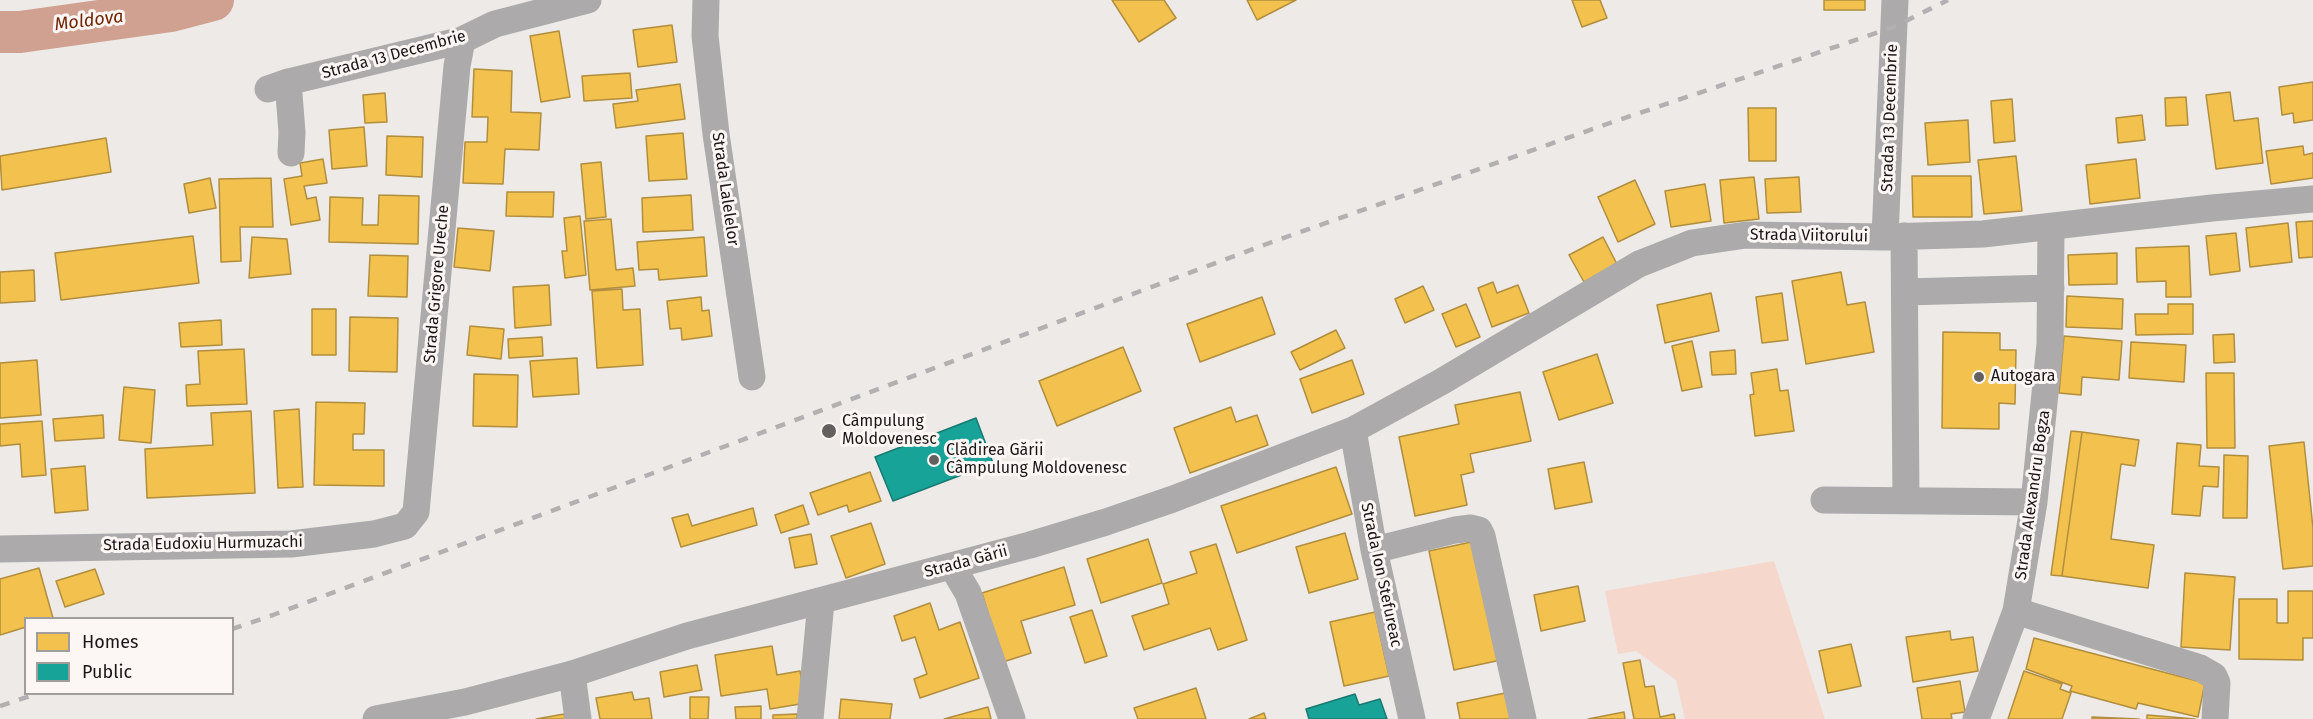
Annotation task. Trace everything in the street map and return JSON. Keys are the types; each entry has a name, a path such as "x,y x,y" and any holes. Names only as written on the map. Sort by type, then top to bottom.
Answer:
{"street":[{"name":"Strada 13 Decembrie","path":"291,153 292,132 278,86 462,40 495,24 588,0"},
{"name":"Strada Lalelelor","path":"706,0 705,36 715,123 752,377"},
{"name":"Strada 13 Decembrie","path":"1895,0 1895,237 1905,292 1906,501"},
{"name":"Strada Grigore Ureche","path":"405,526 416,512 457,66 462,40"},
{"name":"Strada Viitorului","path":"1353,430 1431,387 1639,264 1692,243 1746,235 1895,237 1983,234 2313,199"},
{"name":"Strada Alexandru Bogza","path":"1976,719 2016,611 2034,502 2050,344 2051,228"},
{"path":"1905,292 2051,288"},
{"name":"Strada Ion Stefureac","path":"1353,430 1374,550 1412,719"},
{"name":"Strada Gării","path":"376,719 465,702 572,674 687,636 821,602 1106,522 1353,430"},
{"path":"1824,500 2034,502"},
{"name":"Strada Eudoxiu Hurmuzachi","path":"0,549 291,544 374,534 405,526"},
{"path":"1374,550 1455,530 1471,528 1479,530 1523,719"},
{"path":"952,566 968,593 1012,719"},
{"path":"810,719 821,602"},
{"path":"2016,611 2200,668 2214,676 2217,683 2215,719"},
{"path":"572,674 578,719"}],"shaded area":[{"path":"1774,561 1825,719 1685,719 1676,680 1636,651 1618,654 1605,591"}],"building: Homes":[{"path":"1112,0 1164,0 1176,18 1139,42"},
{"path":"1247,0 1296,0 1257,20"},
{"path":"1572,0 1600,0 1607,18 1582,27"},
{"path":"1824,0 1865,0 1865,10 1824,10"},
{"path":"672,25 677,62 638,67 633,30"},
{"path":"559,31 570,97 541,102 530,36"},
{"path":"474,69 512,71 511,112 541,113 539,150 505,149 503,184 463,183 465,142 487,142 488,117 472,117"},
{"path":"630,73 632,98 584,101 582,76"},
{"path":"2313,82 2313,120 2294,123 2293,113 2282,115 2279,87"},
{"path":"680,84 685,119 616,128 613,104 638,101 636,90"},
{"path":"2230,92 2234,121 2258,118 2263,163 2216,169 2206,95"},
{"path":"385,93 387,122 365,123 363,95"},
{"path":"2186,97 2188,125 2166,126 2165,98"},
{"path":"2012,99 2015,141 1994,143 1991,101"},
{"path":"1748,108 1776,108 1776,161 1749,161"},
{"path":"2142,115 2145,140 2118,143 2116,118"},
{"path":"1968,120 1970,162 1928,165 1925,123"},
{"path":"364,127 367,166 332,169 329,130"},
{"path":"683,133 687,179 649,181 646,136"},
{"path":"387,136 423,137 422,177 386,175"},
{"path":"106,138 111,172 2,190 0,156"},
{"path":"2303,146 2304,155 2313,153 2313,178 2271,184 2266,151"},
{"path":"2016,156 2022,211 1984,214 1978,160"},
{"path":"323,159 327,183 304,186 307,199 316,197 320,220 291,225 284,179 302,176 300,163"},
{"path":"2136,159 2140,198 2090,204 2086,165"},
{"path":"601,162 606,217 586,219 581,164"},
{"path":"1912,176 1971,176 1972,217 1913,217"},
{"path":"1754,177 1759,219 1724,223 1720,180"},
{"path":"1799,177 1801,212 1767,213 1765,179"},
{"path":"210,178 216,208 189,213 184,184"},
{"path":"271,178 273,227 240,227 241,261 221,262 219,179"},
{"path":"1635,180 1655,224 1618,242 1598,197"},
{"path":"1705,184 1711,221 1671,227 1665,191"},
{"path":"507,192 554,192 553,217 506,216"},
{"path":"379,195 419,196 418,244 329,242 330,197 363,198 362,225 378,225"},
{"path":"691,195 693,230 643,232 642,198"},
{"path":"580,216 586,275 565,278 562,251 567,251 564,218"},
{"path":"611,219 616,270 633,268 635,286 590,290 584,221"},
{"path":"2313,221 2313,257 2299,258 2296,222"},
{"path":"2288,223 2292,262 2250,267 2246,228"},
{"path":"458,228 494,231 490,271 454,267"},
{"path":"2236,233 2240,271 2210,275 2206,236"},
{"path":"193,236 199,283 61,300 55,253"},
{"path":"252,237 287,239 291,274 249,278"},
{"path":"704,237 707,276 659,280 658,269 639,270 637,242"},
{"path":"1603,237 1617,264 1584,282 1569,255"},
{"path":"2189,246 2191,297 2166,297 2166,281 2137,282 2136,248"},
{"path":"2117,253 2117,284 2069,285 2068,255"},
{"path":"370,255 408,256 407,297 368,296"},
{"path":"34,270 35,301 0,303 0,272"},
{"path":"1841,272 1847,305 1865,302 1874,352 1806,364 1792,281"},
{"path":"1493,282 1497,293 1518,285 1529,313 1492,327 1478,288"},
{"path":"549,285 551,325 515,328 513,287"},
{"path":"1423,286 1434,310 1405,323 1395,299"},
{"path":"622,289 623,310 640,309 643,365 597,368 592,291"},
{"path":"1711,293 1719,331 1665,343 1657,305"},
{"path":"1782,293 1788,340 1762,343 1756,297"},
{"path":"2067,296 2123,299 2122,329 2066,327"},
{"path":"701,297 702,311 709,310 712,336 682,340 681,328 670,329 667,301"},
{"path":"1262,297 1275,334 1200,362 1187,324"},
{"path":"1466,304 1480,337 1456,347 1442,314"},
{"path":"2168,304 2193,304 2193,334 2136,335 2135,314 2168,314"},
{"path":"312,309 336,309 336,355 312,355"},
{"path":"350,317 398,318 397,372 349,371"},
{"path":"221,320 222,345 181,347 179,323"},
{"path":"470,326 504,329 501,359 467,355"},
{"path":"1336,330 1345,348 1300,370 1291,352"},
{"name":"Autogara","path":"1943,332 2000,333 2000,350 2016,350 2015,404 1999,403 1999,429 1942,428"},
{"path":"2234,334 2235,362 2214,363 2213,335"},
{"path":"2064,336 2122,341 2119,380 2082,377 2081,395 2059,393"},
{"path":"542,337 543,356 509,358 508,339"},
{"path":"1692,341 1702,387 1682,391 1672,346"},
{"path":"2131,342 2186,345 2184,382 2129,378"},
{"path":"1123,347 1141,391 1057,426 1039,381"},
{"path":"244,349 247,404 187,406 186,385 200,384 198,351"},
{"path":"1735,350 1736,374 1712,375 1710,352"},
{"path":"1597,354 1613,403 1559,420 1543,372"},
{"path":"577,358 579,394 533,397 530,361"},
{"path":"37,360 41,415 0,418 0,363"},
{"path":"1352,360 1364,394 1312,413 1300,379"},
{"path":"1777,369 1780,391 1788,390 1794,431 1755,436 1750,395 1754,394 1751,373"},
{"path":"2206,373 2234,373 2235,448 2207,448"},
{"path":"474,374 518,375 517,427 473,426"},
{"path":"124,387 155,390 151,443 119,440"},
{"path":"1520,392 1531,441 1470,454 1474,472 1461,475 1467,505 1415,516 1399,437 1459,424 1455,405"},
{"path":"316,402 365,403 364,434 353,434 353,450 384,450 384,486 314,485"},
{"path":"1231,407 1236,422 1257,415 1268,445 1190,473 1174,428"},
{"path":"299,409 303,487 278,488 274,411"},
{"path":"251,411 255,493 147,498 145,449 213,445 211,413"},
{"path":"103,415 104,438 55,441 53,419"},
{"path":"42,421 46,475 22,477 20,444 0,446 0,424"},
{"path":"2071,431 2082,432 2062,576 2051,575"},
{"path":"2082,432 2139,440 2135,466 2121,464 2111,539 2154,545 2148,588 2062,576"},
{"path":"2304,442 2313,528 2313,566 2283,569 2269,446"},
{"path":"2177,443 2201,445 2199,466 2219,467 2218,487 2203,486 2200,516 2172,514"},
{"path":"2224,455 2248,456 2247,518 2223,518"},
{"path":"1584,462 1592,502 1555,509 1548,469"},
{"path":"85,466 88,510 55,513 51,469"},
{"path":"1336,467 1352,514 1237,553 1221,506"},
{"path":"870,472 881,501 849,512 847,505 818,515 810,493"},
{"path":"803,505 809,524 781,533 775,515"},
{"path":"753,508 757,525 681,547 672,518 688,514 692,526"},
{"path":"871,523 885,564 846,578 831,536"},
{"path":"1345,533 1358,579 1309,593 1296,547"},
{"path":"811,534 817,564 795,568 789,538"},
{"path":"1148,539 1162,583 1101,603 1087,559"},
{"path":"1476,541 1501,660 1454,670 1429,551"},
{"path":"1216,544 1247,640 1218,650 1210,628 1144,650 1132,616 1169,604 1163,584 1197,573 1190,552"},
{"path":"1064,567 1075,605 1021,621 1031,653 1003,662 982,593"},
{"path":"39,568 53,617 24,617 24,628 0,635 0,579"},
{"path":"95,569 104,594 65,607 56,581"},
{"path":"2185,573 2235,577 2230,650 2181,647"},
{"path":"1578,586 1585,621 1541,631 1534,595"},
{"path":"2288,591 2313,591 2313,638 2303,638 2303,660 2239,659 2239,599 2277,599 2277,623 2288,623"},
{"path":"930,603 939,630 960,622 979,678 920,698 914,679 927,674 915,637 902,641 894,616"},
{"path":"1092,610 1107,656 1085,663 1070,617"},
{"path":"1375,612 1389,676 1344,686 1330,622"},
{"path":"1950,631 1951,640 1973,637 1978,671 1913,682 1906,637"},
{"path":"2034,638 2205,683 2198,717 2138,703 2136,709 2070,691 2072,686 2026,669"},
{"path":"1851,644 1861,686 1828,693 1819,651"},
{"path":"772,646 777,675 800,671 806,703 770,709 767,689 721,696 715,655"},
{"path":"1640,660 1645,687 1654,686 1660,717 1674,714 1675,719 1634,719 1623,663"},
{"path":"697,665 702,690 664,697 660,672"},
{"path":"2024,671 2062,684 2060,689 2071,693 2062,719 2008,719"},
{"path":"1960,681 1965,712 1951,714 1952,719 1922,719 1917,688"},
{"path":"1196,688 1206,719 1138,719 1134,708"},
{"path":"632,692 634,700 649,698 652,719 600,719 596,698"},
{"path":"1505,693 1511,719 1460,719 1457,703"},
{"path":"690,697 709,697 708,719 690,719"},
{"path":"841,699 892,704 890,719 839,719"},
{"path":"761,706 761,719 736,719 735,707"},
{"path":"988,707 991,719 944,719"},
{"path":"1624,712 1625,719 1588,719"},
{"path":"1264,713 1266,719 1249,719"},
{"path":"564,714 565,719 536,719"},
{"path":"797,714 797,719 773,719 773,715"},
{"path":"2147,715 2195,719 2147,719"},
{"path":"2092,717 2139,719 2092,719"}],"building: Public":[{"name":"Clădirea Gării Câmpulung Moldovenesc","path":"976,418 993,463 893,501 875,457"},
{"path":"1355,694 1359,705 1380,699 1387,719 1309,719 1306,709"}],"waterway":[{"name":"Moldova","path":"0,32 20,32 171,11 213,0"}],"railway":[{"path":"234,628 1272,242 1607,124 1894,27 1948,0"},
{"path":"0,706 33,695"}],"place":[{"name":"Autogara","path":"1979,377"},
{"name":"Câmpulung Moldovenesc","path":"829,431"},
{"name":"Clădirea Gării Câmpulung Moldovenesc","path":"934,460"}]}
